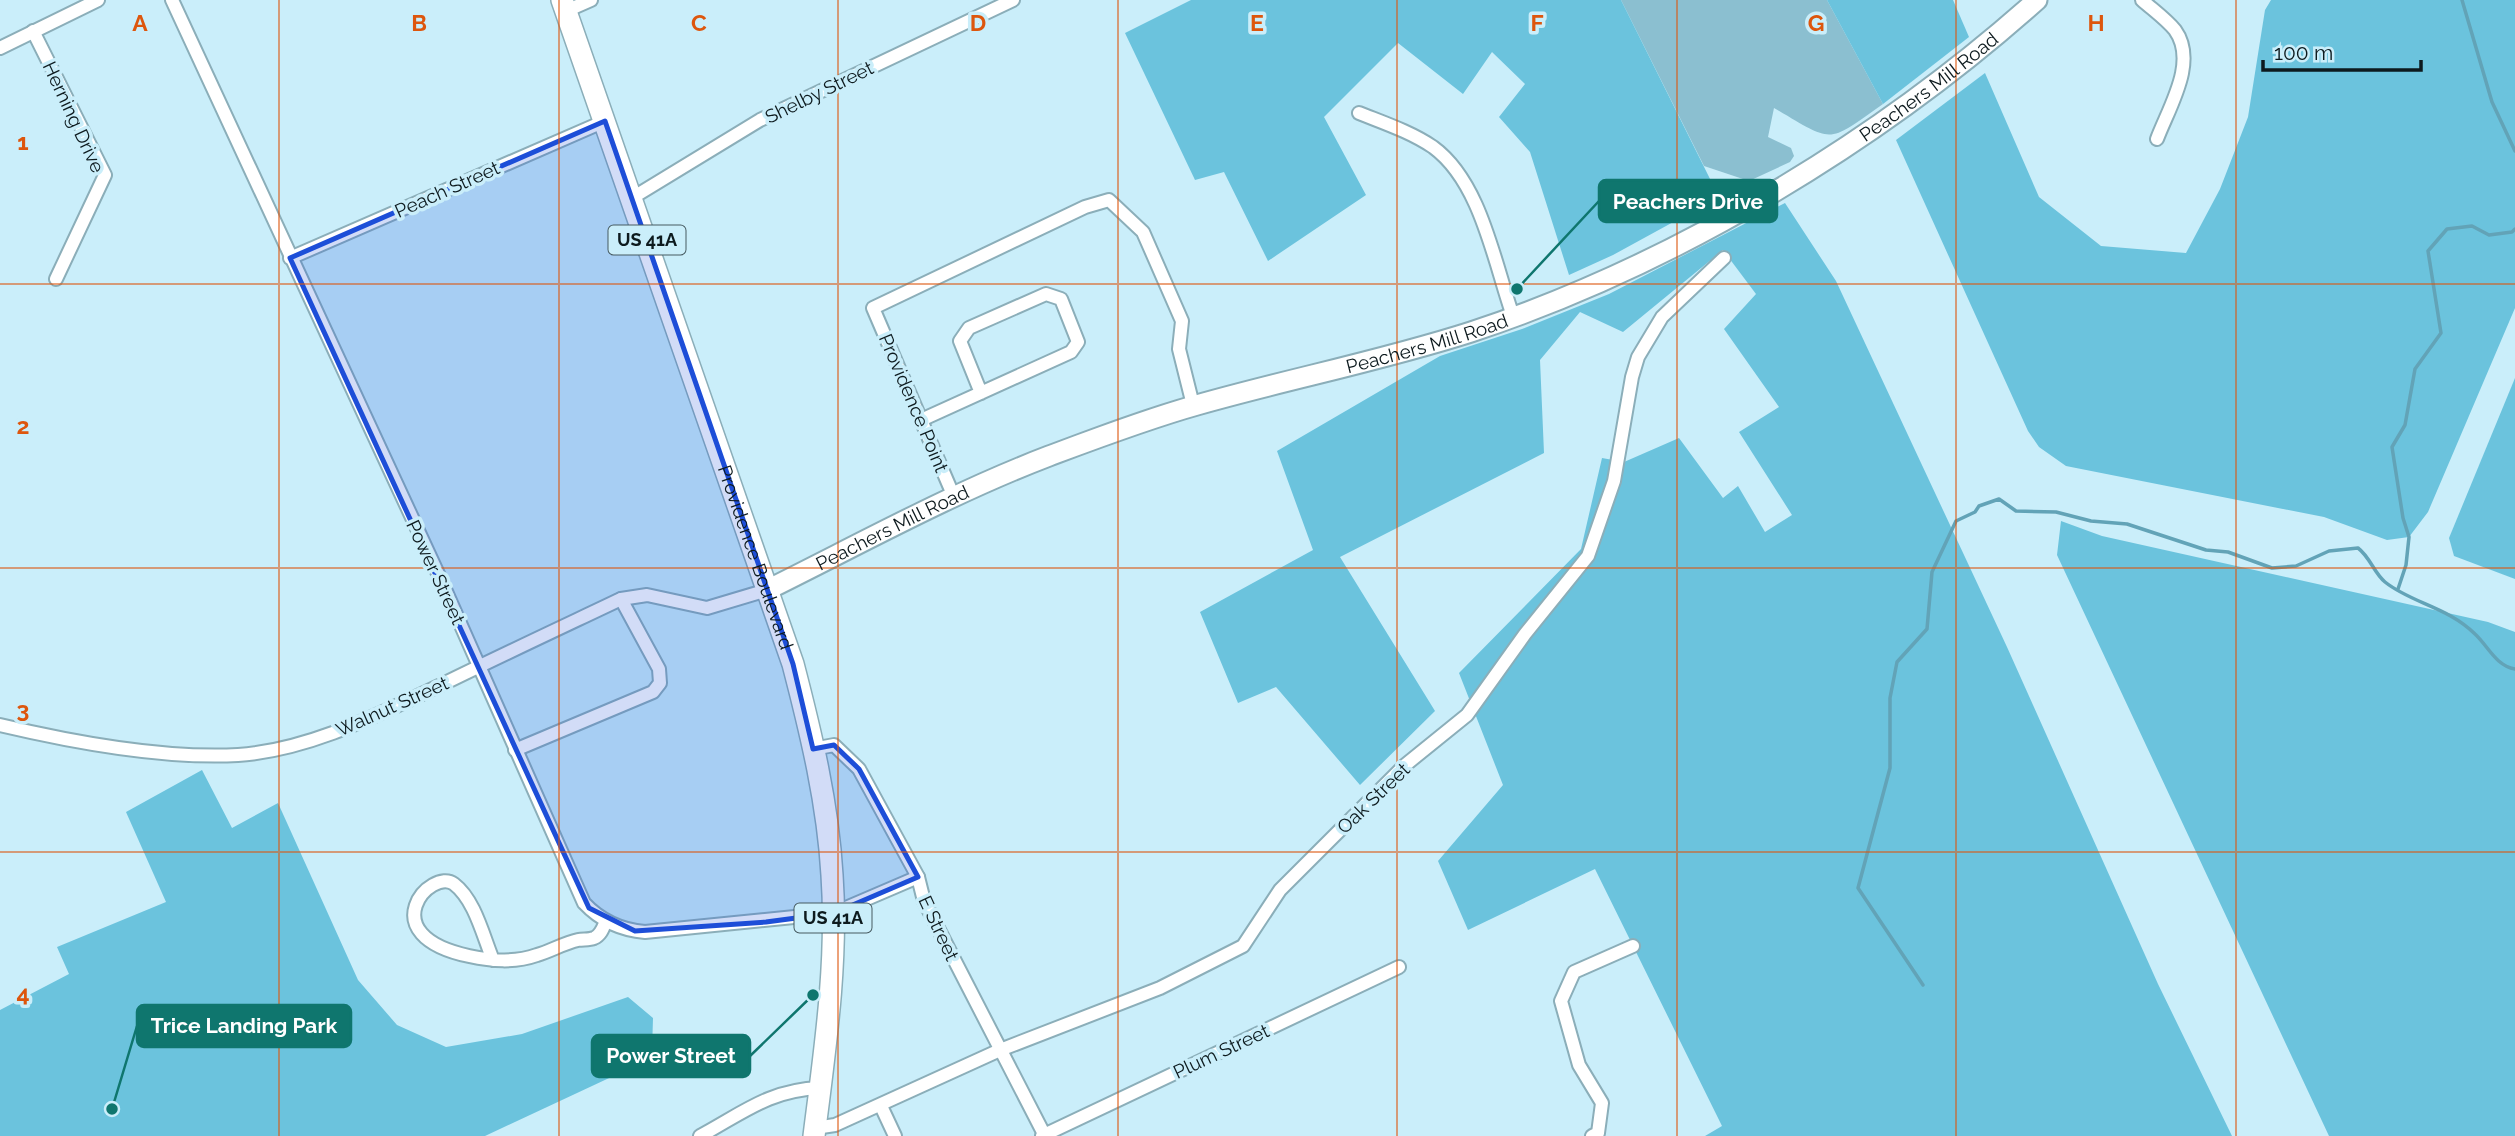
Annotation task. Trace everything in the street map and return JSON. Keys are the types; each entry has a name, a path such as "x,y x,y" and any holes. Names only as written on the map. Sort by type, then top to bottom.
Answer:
{"highway":[{"name":"Providence Boulevard","path":"564,6 793,664 813,749 825,814 834,913 832,976 814,1132"}],"main road":[{"name":"Peachers Mill Road","path":"767,590 954,497 1048,456 1193,405 1436,343 1513,316 1614,274 1783,187 1929,90 2037,0"}],"street":[{"path":"0,48 98,0"},
{"name":"Power Street","path":"172,0 479,666 583,902 606,921 625,929 645,932 834,913 918,877"},
{"path":"564,6 591,0"},
{"name":"Shelby Street","path":"632,198 760,120 1013,0"},
{"path":"2142,0 2175,30 2185,52 2181,79 2157,139"},
{"name":"Herning Drive","path":"33,32 105,175 56,279"},
{"path":"1359,113 1433,147 1455,167 1470,188 1513,316"},
{"name":"Peach Street","path":"290,258 605,121"},
{"name":"Providence Point","path":"954,497 873,308 1043,225 1109,200 1143,232 1182,321 1179,349 1193,405"},
{"name":"Oak Street","path":"814,1132 881,1106 1000,1050 1160,988 1243,946 1280,890 1404,766 1467,715 1525,634 1588,556 1614,481 1638,357 1662,317 1724,258"},
{"path":"921,420 981,393 1071,352 1079,342 1061,299 1046,294 969,328 963,334 960,341 981,393"},
{"name":"Walnut Street","path":"0,725 58,739 161,751 238,755 304,743 388,710 621,599 648,595 707,608 767,590"},
{"path":"515,750 653,692 660,683 659,669 621,599"},
{"name":"E Street","path":"813,749 834,745 859,769 918,877 924,901 1044,1136"},
{"path":"493,960 462,892 451,882 443,881 427,888 414,909 414,919 424,938 442,949 493,960 510,961 577,940 593,938 601,932 606,921"},
{"path":"1592,1136 1598,1133 1602,1103 1579,1065 1561,1001 1574,971 1633,946"},
{"name":"Plum Street","path":"1044,1136 1399,967"},
{"path":"699,1136 771,1097 792,1089 820,1088"},
{"path":"881,1106 895,1136"}],"highlighted area":[{"path":"605,121 793,664 813,749 834,745 859,769 918,877 834,913 766,922 635,931 589,908 290,258"}],"shaded area":[{"path":"1191,0 1621,0 1719,197 1613,255 1569,275 1530,152 1499,117 1525,84 1492,52 1463,94 1398,43 1324,117 1366,195 1268,261 1224,172 1195,180 1125,33"},
{"path":"1621,0 1827,0 1883,104 1851,127 1830,134 1809,128 1774,108 1768,137 1791,148 1794,156 1790,162 1749,181 1704,166"},
{"path":"1827,0 1953,0 1969,37 1883,104"},
{"path":"2271,0 2515,0 2515,308 2428,512 2409,537 2387,540 2324,517 2066,466 2039,447 2028,431 1896,140 1985,73 2039,197 2101,246 2186,253 2220,189 2248,117 2265,10"},
{"path":"1785,203 1836,281 2007,647 2158,984 2232,1136 1705,1136 1722,1126 1595,869 1468,930 1438,861 1503,785 1459,673 1581,549 1602,458 1624,462 1679,438 1723,498 1738,486 1765,532 1792,515 1739,432 1779,407 1724,329 1756,294 1723,250 1623,332 1580,312 1540,360 1544,453 1340,557 1435,711 1360,785 1276,687 1238,703 1200,612 1313,550 1277,451 1440,356 1522,329 1609,294"},
{"path":"2515,378 2515,579 2454,556 2449,538"},
{"path":"2061,521 2102,536 2488,622 2515,632 2515,1136 2329,1136 2057,555"},
{"path":"202,770 232,828 278,803 358,980 397,1025 446,1047 522,1034 628,997 653,1018 652,1051 637,1065 485,1136 0,1136 0,1010 69,974 57,947 166,902 126,812"}],"waterway":[{"path":"2462,0 2492,102 2515,151"},
{"path":"2398,589 2406,565 2409,537 2403,518 2392,447 2405,425 2415,369 2441,333 2428,251 2447,229 2472,226 2489,235 2512,232 2515,229"},
{"path":"1923,985 1858,888 1890,768 1890,698 1897,662 1927,629 1932,572 1956,521 1975,512 1979,506 1999,499 2016,511 2056,512 2091,521 2127,524 2206,550 2228,552 2272,568 2296,566 2329,551 2358,548 2385,582 2453,617 2480,639 2497,660 2515,669"}],"place":[{"name":"Peachers Drive","path":"1517,289"},
{"name":"Power Street","path":"813,995"},
{"name":"Trice Landing Park","path":"112,1109"}]}
